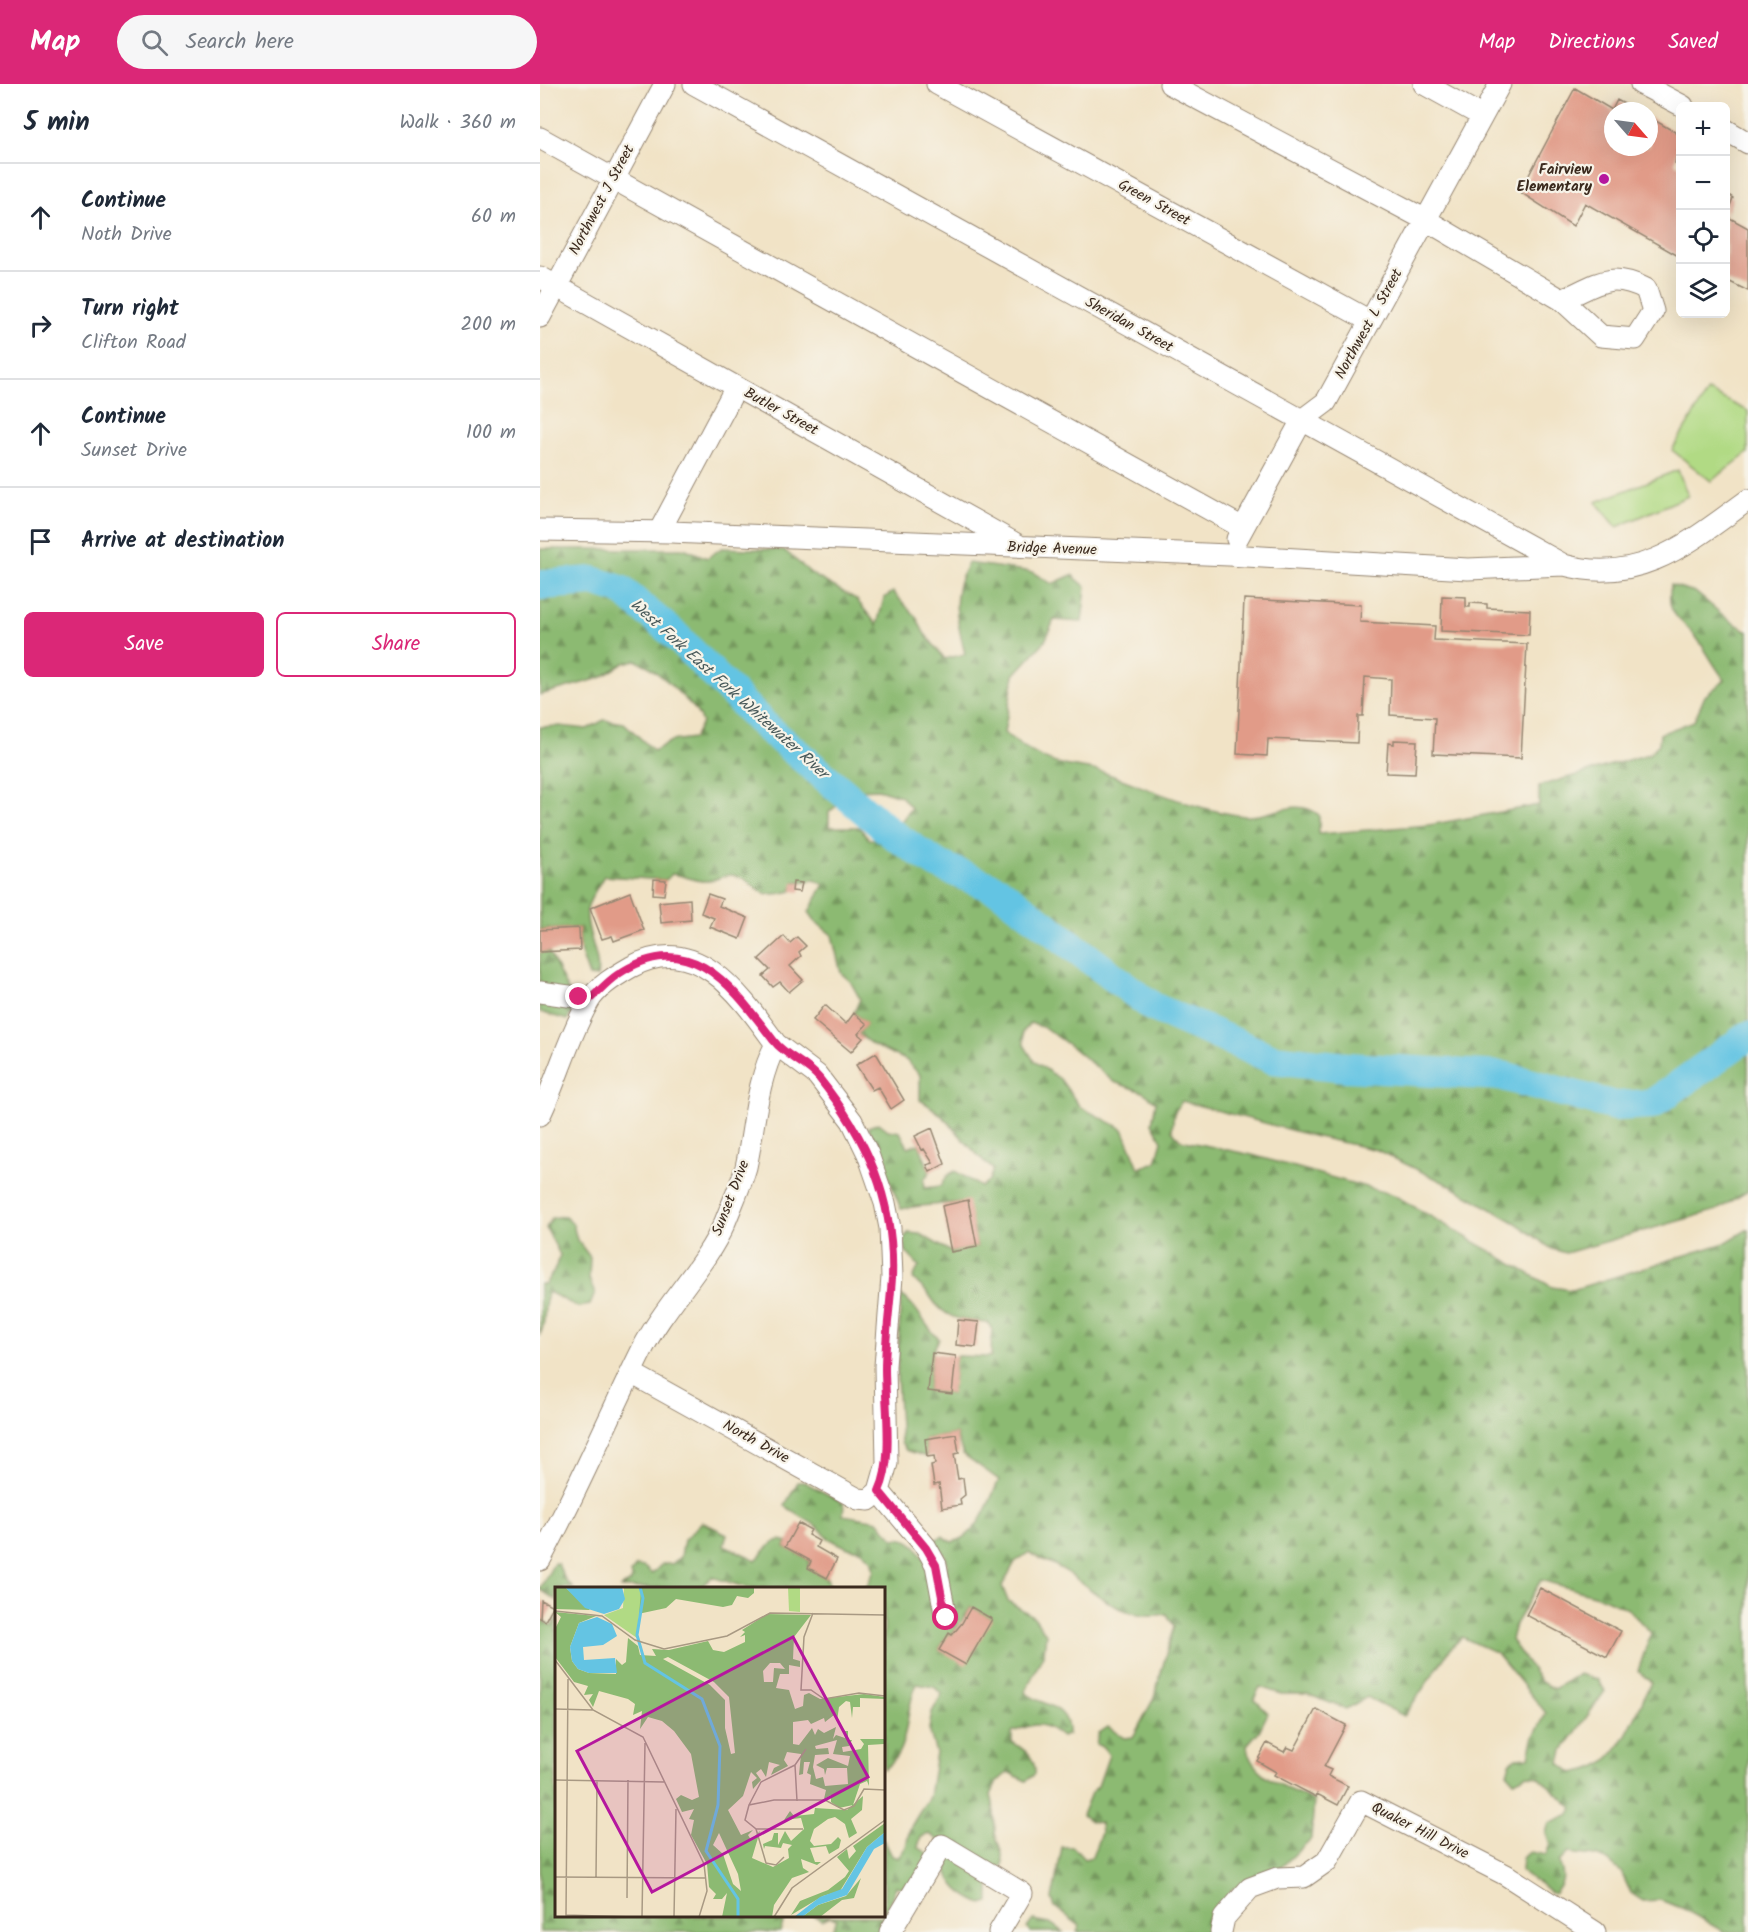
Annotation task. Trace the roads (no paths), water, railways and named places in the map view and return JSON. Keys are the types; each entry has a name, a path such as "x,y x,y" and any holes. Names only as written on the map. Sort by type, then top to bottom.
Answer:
{"street":[{"name":"Northwest J Street","path":"540,317 548,281 614,178 665,84"},
{"name":"Sheridan Street","path":"694,84 1564,565"},
{"name":"Green Street","path":"937,84 1370,321"},
{"path":"1170,84 1426,220 1562,300"},
{"path":"1424,84 1482,116"},
{"name":"Northwest L Street","path":"1228,555 1302,420 1326,402 1500,84"},
{"path":"1641,84 1676,102"},
{"path":"1730,133 1748,143"},
{"path":"540,138 1243,528"},
{"name":"Butler Street","path":"548,281 1022,548"},
{"path":"660,532 736,387"},
{"path":"1564,565 1582,570 1606,571 1658,560 1679,550 1748,500"},
{"name":"Bridge Avenue","path":"540,530 660,532 1228,555 1468,569 1564,565"},
{"path":"540,1114 590,999 616,975 655,957 690,960 709,968 745,1001 776,1044 817,1075 852,1121 868,1154 885,1203 890,1228 892,1277 885,1366 886,1463 879,1491 926,1548 936,1565 946,1618"},
{"path":"540,992 590,999"},
{"name":"Sunset Drive","path":"540,1560 578,1489 633,1374 641,1352 671,1301 714,1243 724,1223 745,1169 765,1064 776,1044"},
{"name":"North Drive","path":"633,1374 858,1499 869,1500 879,1491"},
{"name":"Quaker Hill Drive","path":"1221,1932 1224,1918 1250,1888 1277,1878 1304,1877 1327,1862 1361,1801 1506,1875 1595,1932"},
{"path":"890,1932 942,1845 1022,1893 999,1932"}],"waterway":[{"name":"West Fork East Fork Whitewater River","path":"540,585 593,581 621,590 675,635 765,726 891,833 937,864 1000,891 1153,1007 1273,1059 1347,1067 1503,1076 1615,1106 1652,1104 1748,1036"}],"place":[{"name":"Fairview Elementary","path":"1604,179"}]}
